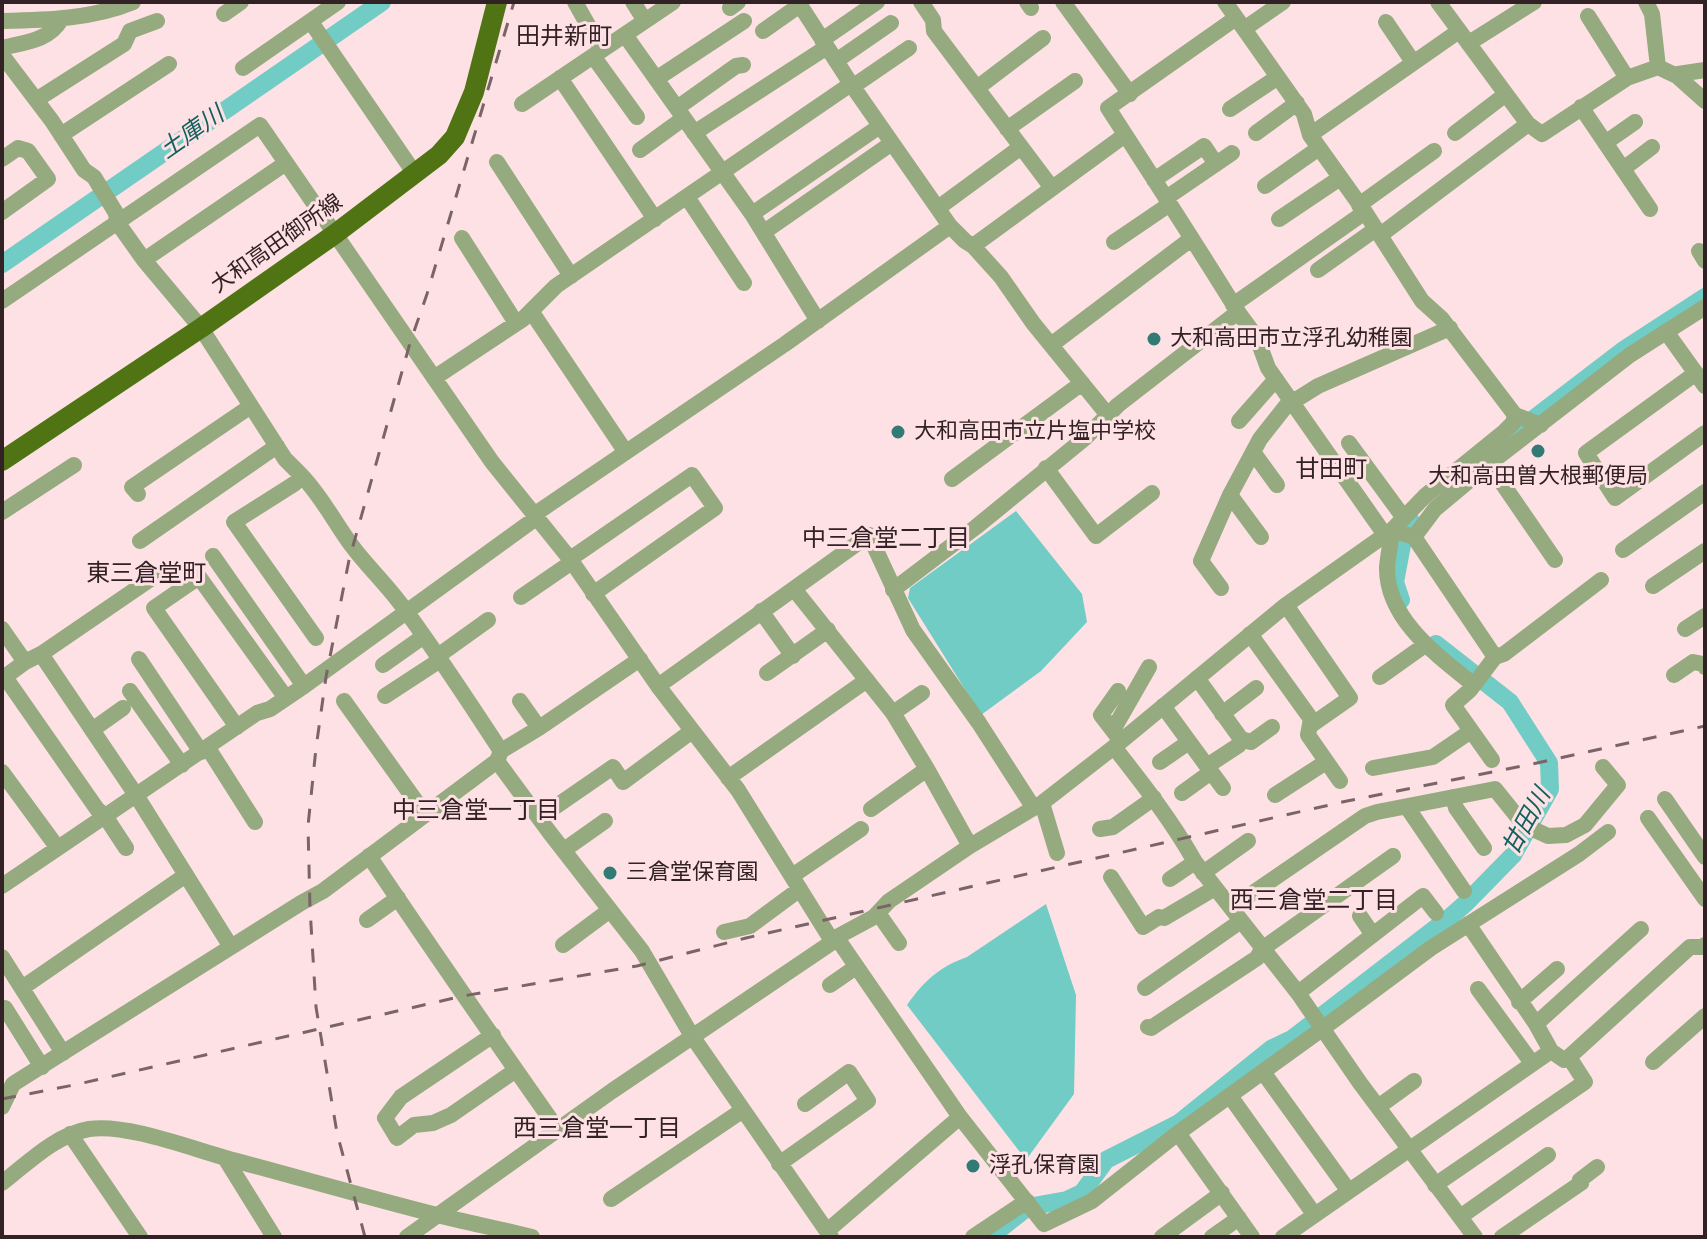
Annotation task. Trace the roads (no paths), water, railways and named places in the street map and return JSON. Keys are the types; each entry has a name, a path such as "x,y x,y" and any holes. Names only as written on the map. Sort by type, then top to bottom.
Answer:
{"main road":[{"name":"大和高田御所線","path":"2,461 201,328 335,234 439,155 455,137 474,92 497,2"}],"street":[{"path":"2,21 61,20 119,8 133,2"},
{"path":"224,14 241,2"},
{"path":"243,68 338,2"},
{"path":"575,2 598,53 637,117"},
{"path":"633,2 645,21"},
{"path":"522,104 673,2"},
{"path":"828,49 877,2"},
{"path":"921,2 933,20 934,31 1052,188"},
{"path":"1063,2 1130,94"},
{"path":"1225,2 1297,103 1315,141 1422,301 1442,319 1528,420"},
{"path":"1283,2 1240,23 1108,108 1257,338 1268,368 1394,527 1414,537 1495,657"},
{"path":"1438,2 1528,124 1542,134 1627,78 1658,67 1677,76 1705,101"},
{"path":"1265,186 1413,62 1534,2"},
{"path":"1646,2 1652,14 1658,67"},
{"path":"763,31 799,3 950,226 1001,277 1033,323 1107,414"},
{"path":"1588,16 1627,78"},
{"path":"61,20 39,40 6,47 2,53 84,170 94,177 116,213 117,222 144,260 201,328 285,459 315,489 353,547 424,636 539,818 642,951 692,1036 829,1234 960,1117"},
{"path":"36,100 124,44 130,31 157,21"},
{"path":"656,79 744,21"},
{"path":"311,22 415,174"},
{"path":"1386,22 1413,62"},
{"path":"694,133 828,49 891,23"},
{"path":"625,35 752,214 818,321"},
{"path":"977,88 1043,38"},
{"path":"434,378 516,323 556,286 851,84 855,85 909,48"},
{"path":"61,135 169,64"},
{"path":"640,150 736,66 743,65"},
{"path":"1677,76 1705,70"},
{"path":"1230,109 1278,77"},
{"path":"560,78 655,219"},
{"path":"1007,129 1075,81"},
{"path":"1455,133 1506,94"},
{"path":"1256,133 1297,103"},
{"path":"1581,107 1650,209"},
{"path":"1605,143 1635,122"},
{"path":"1318,270 1373,231 1383,233 1528,124"},
{"path":"2,301 260,125 492,462 571,560 658,686 728,778 829,936 835,938 960,1117 1044,1224 1092,1201 1178,1133 1420,957 1608,832"},
{"path":"752,214 880,126"},
{"path":"973,246 1125,135"},
{"path":"764,232 892,143"},
{"path":"1154,180 1204,146 1216,164"},
{"path":"938,208 1021,147"},
{"path":"1623,169 1652,147"},
{"path":"2,159 18,148 28,151 48,179 2,212"},
{"path":"893,590 976,527 1236,308 1434,151"},
{"path":"1114,242 1167,206 1169,196 1232,153"},
{"path":"497,162 571,276"},
{"path":"144,260 286,163"},
{"path":"1279,219 1340,178"},
{"path":"687,197 744,283"},
{"path":"2,886 257,713 270,709 304,686 532,521 535,514 818,321 950,226"},
{"path":"462,238 516,323"},
{"path":"1051,345 1191,239"},
{"path":"1414,537 1435,509 1489,464 1528,420 1705,307"},
{"path":"531,311 625,451"},
{"path":"1221,588 1201,561 1230,495 1260,439 1286,406 1318,386 1450,328"},
{"path":"1667,333 1701,379 1586,453 1615,498 1705,433"},
{"path":"1239,421 1276,379"},
{"path":"952,479 1082,383"},
{"path":"138,494 132,487 251,406"},
{"path":"407,1237 835,938 874,917 889,901 1038,805 1116,739 1163,706 1286,605 1394,527 1425,496 1513,423 1528,420"},
{"path":"1349,443 1394,527 1387,569 1390,589 1402,616 1425,645 1474,685"},
{"path":"140,541 277,446"},
{"path":"1253,452 1277,485"},
{"path":"1489,464 1555,560"},
{"path":"2,512 74,465"},
{"path":"1046,468 1096,536 1152,493"},
{"path":"521,597 692,475 715,508 593,594"},
{"path":"302,476 234,522 316,638"},
{"path":"1623,550 1705,492"},
{"path":"1230,495 1261,537"},
{"path":"658,686 869,535 913,630 1038,805 1057,853"},
{"path":"1653,586 1705,551"},
{"path":"213,556 304,686"},
{"path":"126,848 3,678 158,574"},
{"path":"237,727 154,608 199,577 286,698"},
{"path":"1492,760 1453,705 1474,685 1495,657 1504,654 1601,580"},
{"path":"794,589 893,713 970,846"},
{"path":"1286,605 1350,698 1310,726"},
{"path":"761,611 793,656"},
{"path":"1685,629 1705,616"},
{"path":"385,696 434,664 438,657 488,620"},
{"path":"2,629 25,662"},
{"path":"767,673 828,630"},
{"path":"1250,634 1311,719 1308,735 1340,781"},
{"path":"383,665 424,636"},
{"path":"1380,677 1425,645"},
{"path":"41,654 136,795 231,947"},
{"path":"139,659 255,822"},
{"path":"2,1107 13,1084 323,891 499,756 640,659"},
{"path":"1674,675 1693,662 1705,667"},
{"path":"1116,739 1149,667"},
{"path":"1197,678 1241,739 1251,742 1272,727"},
{"path":"728,778 867,680"},
{"path":"1222,714 1256,688"},
{"path":"130,691 182,765"},
{"path":"1118,691 1101,715 1199,868 1298,993 1475,1237"},
{"path":"893,713 922,693"},
{"path":"344,701 421,817"},
{"path":"520,701 539,728"},
{"path":"1163,706 1223,788"},
{"path":"92,730 123,708"},
{"path":"539,818 613,767 623,782 692,731"},
{"path":"1373,768 1433,757 1471,731"},
{"path":"1182,793 1239,745 1241,739"},
{"path":"363,740 421,817"},
{"path":"1160,762 1189,742"},
{"path":"1275,795 1326,762"},
{"path":"1145,988 1365,816 1495,789 1524,825 1548,836 1566,835 1585,825 1618,785 1603,767"},
{"path":"871,809 927,769"},
{"path":"2,772 57,847"},
{"path":"1453,797 1456,808 1484,848"},
{"path":"1100,829 1113,827 1154,798"},
{"path":"1665,799 1705,857"},
{"path":"1407,807 1464,891"},
{"path":"1648,818 1705,899"},
{"path":"564,850 605,821"},
{"path":"724,932 750,926 861,829"},
{"path":"1170,879 1199,868 1248,841"},
{"path":"369,856 558,1130"},
{"path":"1148,1027 1151,1028 1257,958 1262,949 1393,856"},
{"path":"22,988 186,875"},
{"path":"1111,877 1143,927 1215,888"},
{"path":"1298,993 1423,896 1436,913"},
{"path":"367,920 398,898"},
{"path":"563,945 610,910"},
{"path":"878,913 899,943"},
{"path":"1360,916 1373,935"},
{"path":"1468,924 1551,1051 1564,1060 1690,947 1704,948"},
{"path":"1536,1024 1641,929"},
{"path":"2,957 63,1053"},
{"path":"830,985 856,967"},
{"path":"1519,1002 1557,969"},
{"path":"1478,989 1532,1063"},
{"path":"5,1008 42,1067"},
{"path":"1653,1062 1705,1016"},
{"path":"493,1035 401,1097 385,1118 397,1138 414,1125 433,1123 451,1115 516,1070"},
{"path":"1283,1237 1551,1051"},
{"path":"1435,1185 1585,1082 1569,1057"},
{"path":"779,1164 868,1101 849,1072 805,1104"},
{"path":"1263,1072 1348,1190"},
{"path":"1378,1107 1414,1081"},
{"path":"1230,1096 1314,1214"},
{"path":"611,1199 743,1110"},
{"path":"2,1183 46,1148 70,1134 101,1128 163,1140 523,1236"},
{"path":"1178,1133 1252,1237"},
{"path":"70,1134 140,1237"},
{"path":"1460,1217 1548,1155"},
{"path":"225,1158 274,1237"},
{"path":"1502,1237 1581,1183 1580,1180 1597,1167"},
{"path":"1162,1237 1222,1193"},
{"path":"973,1237 1027,1201"},
{"path":"1212,1237 1239,1218"}],"water":[{"path":"1016,511 1082,594 1087,622 1041,671 981,715 908,598 910,588"},
{"path":"1046,904 1076,995 1074,1094 1026,1160 907,1005 940,970 967,957"}],"waterway":[{"name":"土庫川","path":"2,264 382,2"},
{"name":"甘田川","path":"1493,450 1625,349 1705,297"},
{"name":"甘田川","path":"1401,600 1395,582 1405,529 1411,521"},
{"name":"甘田川","path":"988,1237 1028,1207 1067,1200 1082,1193 1106,1160 1179,1123 1271,1049 1292,1039 1449,918 1513,855 1550,789 1549,763 1510,702 1436,644"}],"railway":[{"path":"365,1237 337,1133 316,1007 308,826 316,748 326,677 349,560 410,343 514,2"},
{"path":"2,1099 463,996 637,966 746,938 1347,801 1705,726"}],"place":[{"name":"大和高田市立浮孔幼稚園","path":"1154,339"},
{"name":"大和高田市立片塩中学校","path":"898,432"},
{"name":"大和高田曽大根郵便局","path":"1538,451"},
{"name":"三倉堂保育園","path":"610,873"},
{"name":"浮孔保育園","path":"973,1166"}],"district":[{"name":"田井新町","path":"564,37"},
{"name":"甘田町","path":"1331,470"},
{"name":"中三倉堂二丁目","path":"886,539"},
{"name":"東三倉堂町","path":"146,574"},
{"name":"中三倉堂一丁目","path":"476,811"},
{"name":"西三倉堂二丁目","path":"1314,901"},
{"name":"西三倉堂一丁目","path":"597,1129"}]}
